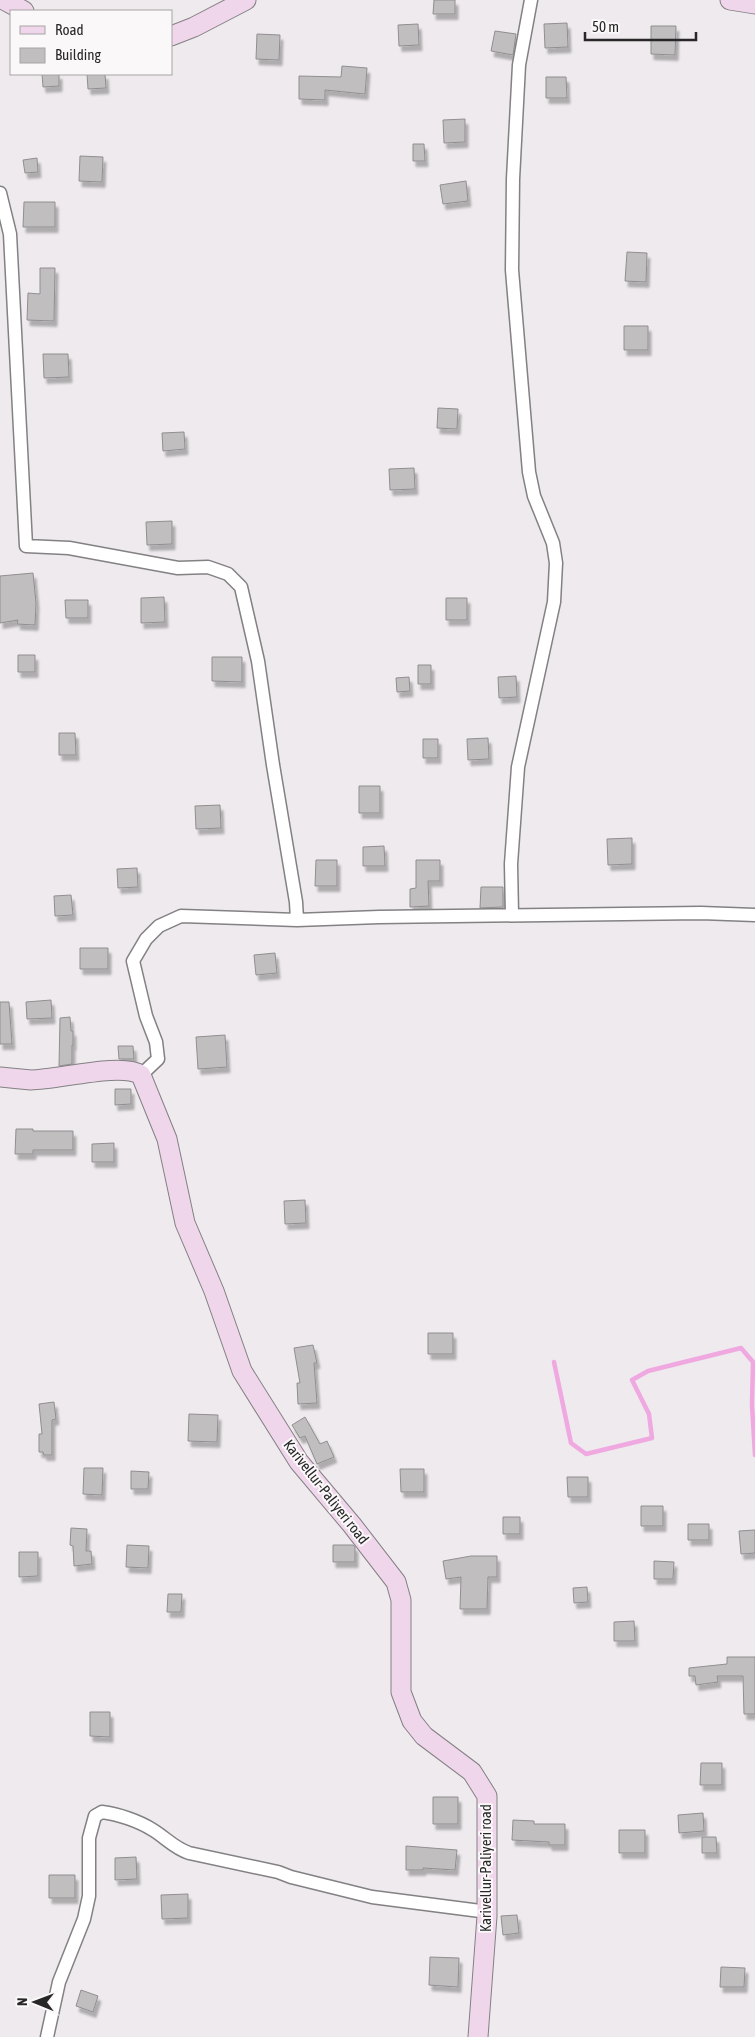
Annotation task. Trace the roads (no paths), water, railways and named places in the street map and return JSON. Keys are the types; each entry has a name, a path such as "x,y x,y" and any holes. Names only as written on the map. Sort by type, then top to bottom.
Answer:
{"main road":[{"path":"4,0 22,10"},
{"path":"172,36 194,27 246,0"},
{"path":"730,0 755,4"},
{"path":"0,1077 32,1080 106,1071 135,1070 142,1074"},
{"name":"Karivellur-Paliyeri road","path":"142,1074 167,1138 185,1223 214,1291 242,1371 299,1462 358,1532 396,1582 401,1600 401,1692 412,1721 424,1736 472,1772 487,1796 488,1912 478,2037"}],"street":[{"path":"512,915 511,864 518,767 554,602 556,564 553,543 534,496 529,472 512,270 513,179 519,65 531,0"},
{"path":"0,193 26,546 69,548 178,568 208,567 228,574 241,586 258,661 296,902 297,920"},
{"path":"142,1074 158,1059 156,1042 146,1016 133,961 146,940 159,926 181,916 297,920 701,913 755,916"},
{"path":"47,2037 59,1982 84,1919 89,1896 90,1828 95,1816 102,1812 143,1824 154,1830 179,1850 189,1853 278,1872 372,1897 488,1912"}],"waterway":[{"path":"554,1362 571,1443 586,1454 652,1438 649,1414 632,1380 648,1371 741,1348 753,1362 752,1405 755,1455"}]}
